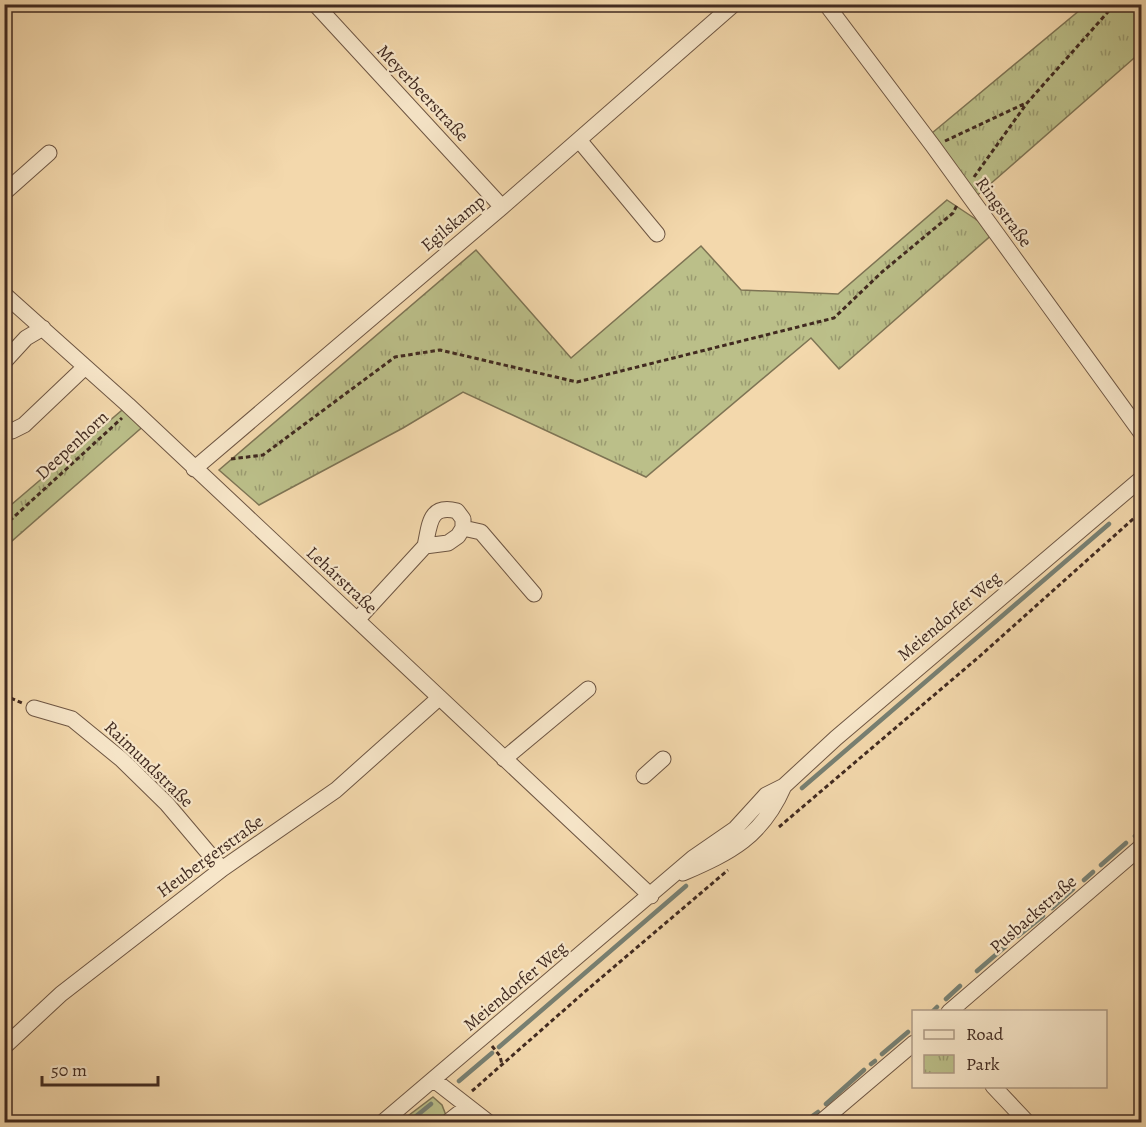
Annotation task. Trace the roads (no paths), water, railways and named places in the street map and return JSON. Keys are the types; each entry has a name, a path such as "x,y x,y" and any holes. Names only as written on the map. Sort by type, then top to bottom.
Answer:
{"street":[{"name":"Meyerbeerstraße","path":"315,4 502,207"},
{"name":"Egilskamp","path":"198,466 502,207 734,4"},
{"name":"Ringstraße","path":"834,7 1142,434"},
{"path":"579,140 657,234"},
{"path":"4,193 49,153"},
{"name":"Lehárstraße","path":"4,294 198,466 438,698 651,896"},
{"path":"4,362 26,338 43,328"},
{"path":"4,431 12,431 24,425 85,367"},
{"name":"Meiendorfer Weg","path":"383,1122 672,877 727,853 746,840 774,805 784,786 836,738 1142,478"},
{"path":"357,620 425,546 433,515 438,510 447,508 457,511 463,519 463,528 458,536 447,543 425,546"},
{"path":"463,528 481,532 534,594"},
{"path":"504,759 588,689"},
{"name":"Heubergerstraße","path":"4,1047 61,994 222,869 336,790 438,698"},
{"name":"Raimundstraße","path":"34,708 72,719 121,759 166,804 222,869"},
{"path":"644,776 663,759"},
{"name":"Pusbackstraße","path":"951,1010 1142,846"},
{"path":"821,1122 912,1045"},
{"path":"434,1080 463,1105 488,1122"},
{"path":"995,1088 1027,1122"},
{"path":"448,1122 463,1105"}],"waterway":[{"path":"802,788 1109,524"},
{"path":"1135,836 1142,830"},
{"path":"1101,865 1126,843"},
{"path":"1084,880 1093,872"},
{"path":"499,1047 686,886"},
{"path":"1052,908 1073,889"},
{"path":"1018,936 1043,916"},
{"path":"977,971 1006,946"},
{"path":"946,999 960,986"},
{"path":"934,1010 937,1007"},
{"path":"882,1054 908,1032"},
{"path":"459,1081 492,1053"},
{"path":"871,1064 875,1061"},
{"path":"826,1104 864,1070"},
{"path":"409,1122 431,1104"},
{"path":"804,1122 818,1112"}]}
